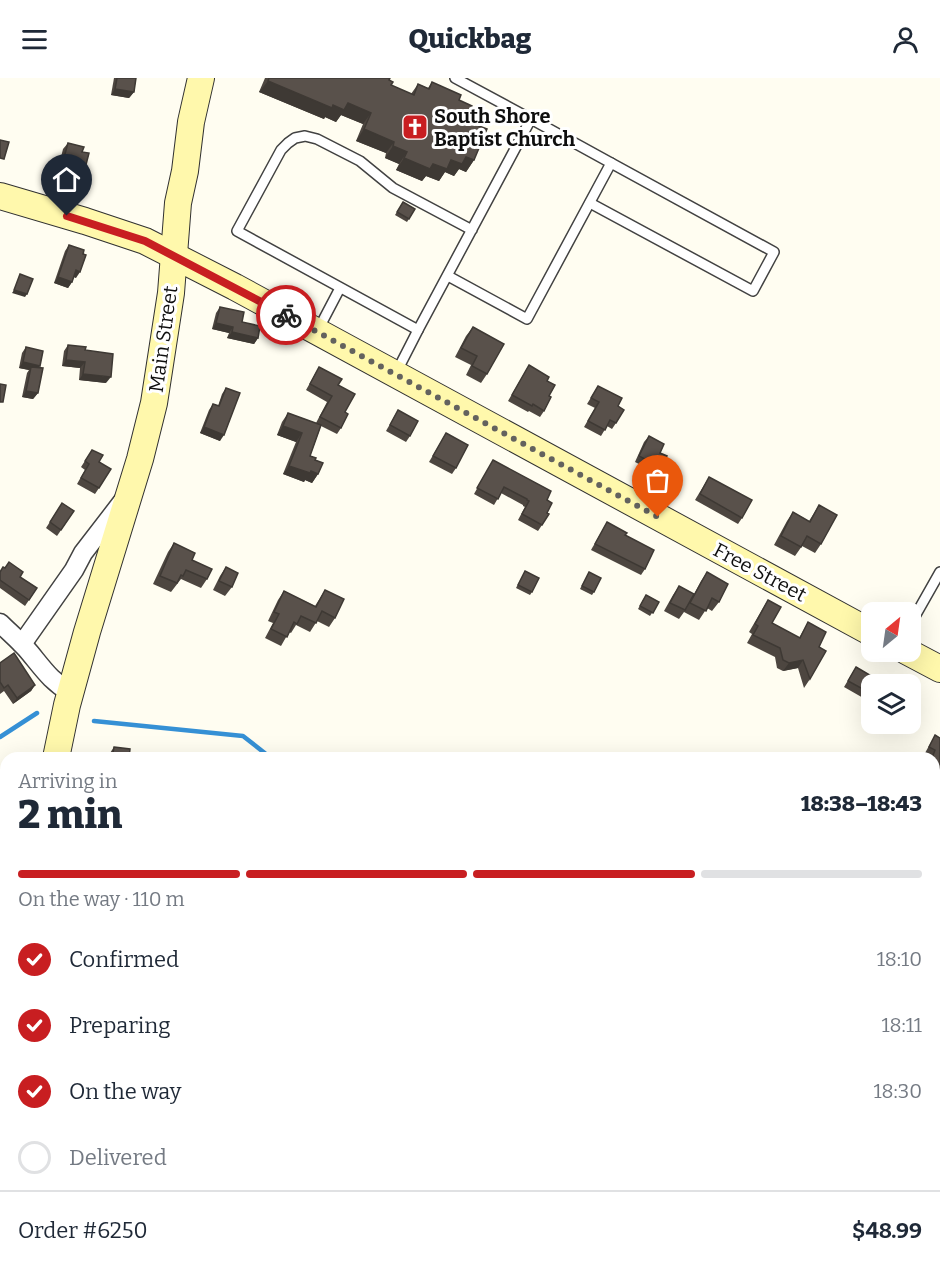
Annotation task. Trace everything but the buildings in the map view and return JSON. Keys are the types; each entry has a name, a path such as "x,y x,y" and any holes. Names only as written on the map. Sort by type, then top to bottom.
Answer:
{"main road":[{"name":"Main Street","path":"58,752 70,693 154,403 171,293 178,203 185,171 191,122 201,78"},
{"name":"Free Street","path":"0,196 145,241 174,255 861,627"},
{"path":"921,659 940,669"}],"street":[{"name":"Main Street","path":"21,644 74,570 83,553 130,490"},
{"path":"74,570 82,565 105,568"},
{"path":"0,623 57,685 70,693"}],"lane":[{"path":"455,78 774,252 753,291 590,203"},
{"path":"395,374 531,119"},
{"path":"418,330 237,231 281,150 295,138 305,136 317,138 360,161 393,188 472,230"},
{"path":"448,276 527,319 611,163"},
{"path":"317,332 340,288"},
{"path":"921,606 940,572"}],"waterway":[{"path":"0,737 37,713"},
{"path":"94,721 243,736 263,752"}],"way so far":[{"path":"286,315 658,517"}],"place":[{"name":"South Shore Baptist Church","path":"415,127"}],"route":[{"path":"67,216 145,241 286,315"}]}
